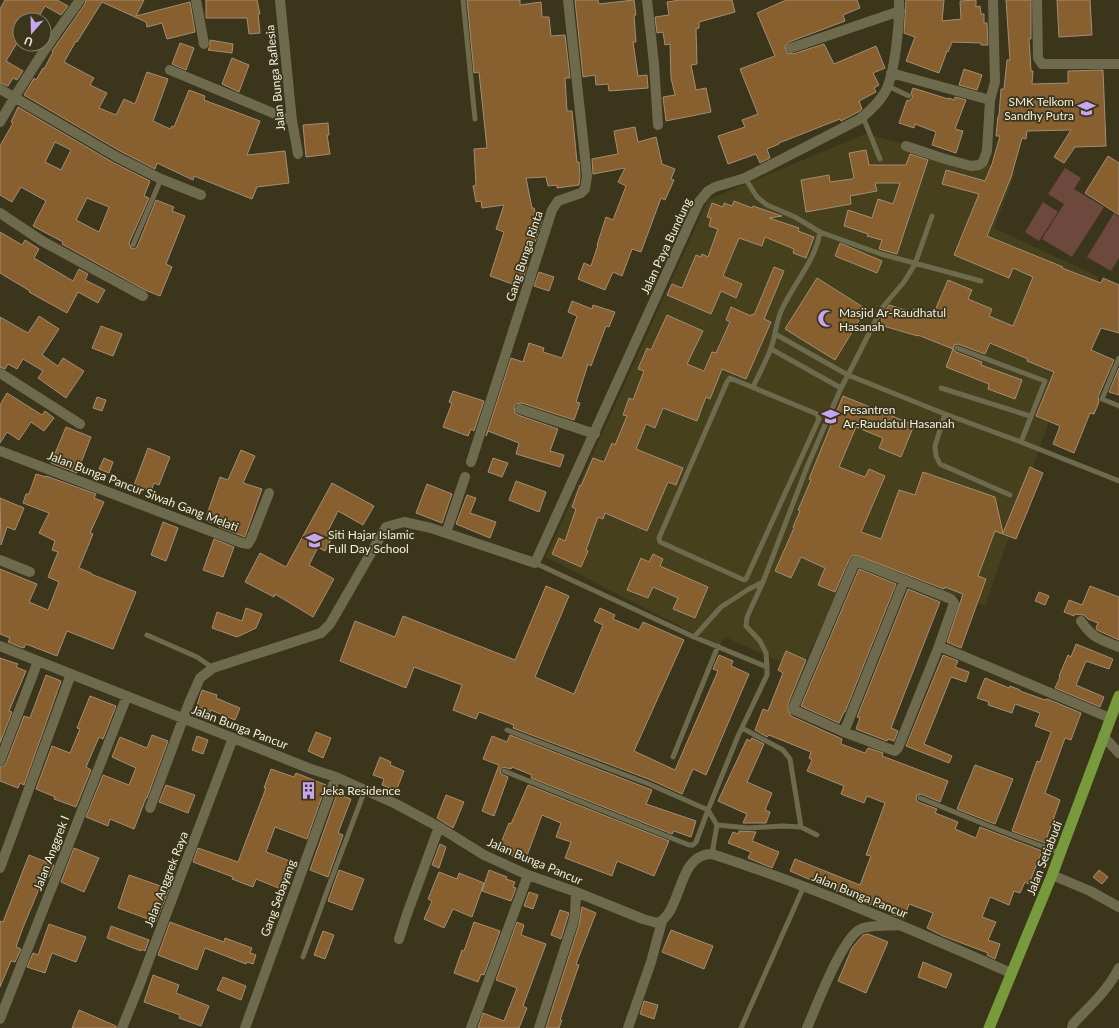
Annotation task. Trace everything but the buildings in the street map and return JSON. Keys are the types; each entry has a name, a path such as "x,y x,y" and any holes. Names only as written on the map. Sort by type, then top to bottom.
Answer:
{"main road":[{"name":"Jalan Setiabudi","path":"989,1028 1052,875 1119,696"}],"street":[{"path":"0,122 63,23 80,0"},
{"path":"196,0 204,44"},
{"name":"Jalan Bunga Raflesia","path":"280,0 292,122 298,154"},
{"name":"Gang Bunga Rinta","path":"471,462 552,210 558,201 581,193 585,189 587,176 568,0"},
{"path":"647,0 654,64 658,125"},
{"name":"Jalan Paya Bundung","path":"535,563 595,434 699,202 708,191 715,187 745,178 863,117 875,106 888,86 891,73 900,11 899,0"},
{"path":"906,146 971,166 979,165 983,162 987,151 990,100 995,82 992,0"},
{"path":"1036,0 1038,58 1040,63 1119,64"},
{"path":"791,48 900,11"},
{"path":"170,70 292,122"},
{"path":"891,73 990,100"},
{"path":"0,89 117,156 161,179 201,194"},
{"path":"0,213 42,241 143,296"},
{"path":"0,373 80,424"},
{"path":"520,409 595,434"},
{"name":"Jalan Bunga Pancur Siwah Gang Melati","path":"0,451 248,544 269,493"},
{"path":"446,533 465,477"},
{"path":"150,808 200,678 213,668 321,633 330,624 386,527 404,522 446,533 535,563"},
{"path":"0,560 30,572"},
{"path":"855,562 859,562 904,581 951,599 954,601 954,604 939,646 896,751 893,751 797,712 794,710 794,706 855,562"},
{"path":"844,732 904,581"},
{"path":"1081,621 1087,631 1094,636 1119,646"},
{"name":"Jalan Bunga Pancur","path":"0,646 183,719 336,777 396,804 439,827 484,854 528,874 643,920 657,923 662,921"},
{"path":"939,646 1110,718"},
{"path":"0,761 38,661"},
{"path":"0,868 71,674"},
{"name":"Jalan Anggrek I","path":"0,1019 127,696"},
{"path":"1103,736 1119,753"},
{"name":"Jalan Anggrek Raya","path":"122,1028 233,738"},
{"name":"Gang Sebayang","path":"245,1028 336,777"},
{"path":"399,939 439,827"},
{"path":"628,1028 651,962 662,921 671,909 690,866 698,857 705,854 712,854"},
{"name":"Jalan Bunga Pancur","path":"712,854 804,886 900,924 1011,973"},
{"path":"471,1028 528,874"},
{"path":"1052,875 1090,891 1119,907"},
{"path":"538,1028 573,922 576,892"},
{"path":"806,1028 836,962 852,936 860,929 900,924"},
{"path":"1072,1028 1073,1024 1096,1000 1119,968"}],"lane":[{"path":"463,0 475,119"},
{"path":"888,86 909,96"},
{"path":"863,117 880,160"},
{"path":"745,178 758,196 767,205 795,217 820,232 881,254 981,281"},
{"path":"133,245 161,179"},
{"path":"504,771 690,845 693,845 696,842 742,728 767,675 766,653 760,641 746,626 747,617 763,582 807,467 840,388 882,308 904,282 915,264 932,216"},
{"path":"753,387 771,349 783,306 808,266 819,239 820,232"},
{"path":"775,334 848,375 1119,481"},
{"path":"957,348 1044,381 1021,442"},
{"path":"771,349 840,388"},
{"path":"1119,358 1102,399 1119,406"},
{"path":"733,379 753,387 817,414 819,419 746,579 744,580 660,542 658,538 729,380 733,379"},
{"path":"941,388 1030,416"},
{"path":"945,414 935,446 936,456 940,464 1010,495"},
{"path":"535,563 694,637 767,667"},
{"path":"694,637 721,607 763,582"},
{"path":"147,635 197,657 213,668"},
{"path":"673,756 718,646"},
{"path":"742,728 783,750 790,758 801,827"},
{"path":"508,730 649,784 708,810 717,825 712,854"},
{"path":"303,957 365,790"},
{"path":"920,798 1060,853"},
{"path":"717,825 749,828 783,826 801,827 817,835"},
{"path":"741,1028 804,886"}],"shaded area":[{"name":"Pesantren Ar-Raudatul Hasanah","path":"865,134 1016,171 994,228 1099,277 985,606 855,556 801,671 725,637 718,646 546,557 708,200"},
{"path":"1065,168 1081,178 1074,189 1104,207 1072,257 1042,239 1064,204 1048,194"},
{"path":"1043,202 1058,212 1039,241 1025,232"},
{"path":"1114,213 1119,217 1119,258 1111,271 1087,257"}],"place":[{"name":"SMK Telkom Sandhy Putra","path":"1087,108"},
{"name":"Masjid Ar-Raudhatul Hasanah","path":"826,319"},
{"name":"Pesantren Ar-Raudatul Hasanah","path":"830,416"},
{"name":"Siti Hajar Islamic Full Day School","path":"315,541"},
{"name":"Jeka Residence","path":"308,790"}]}
